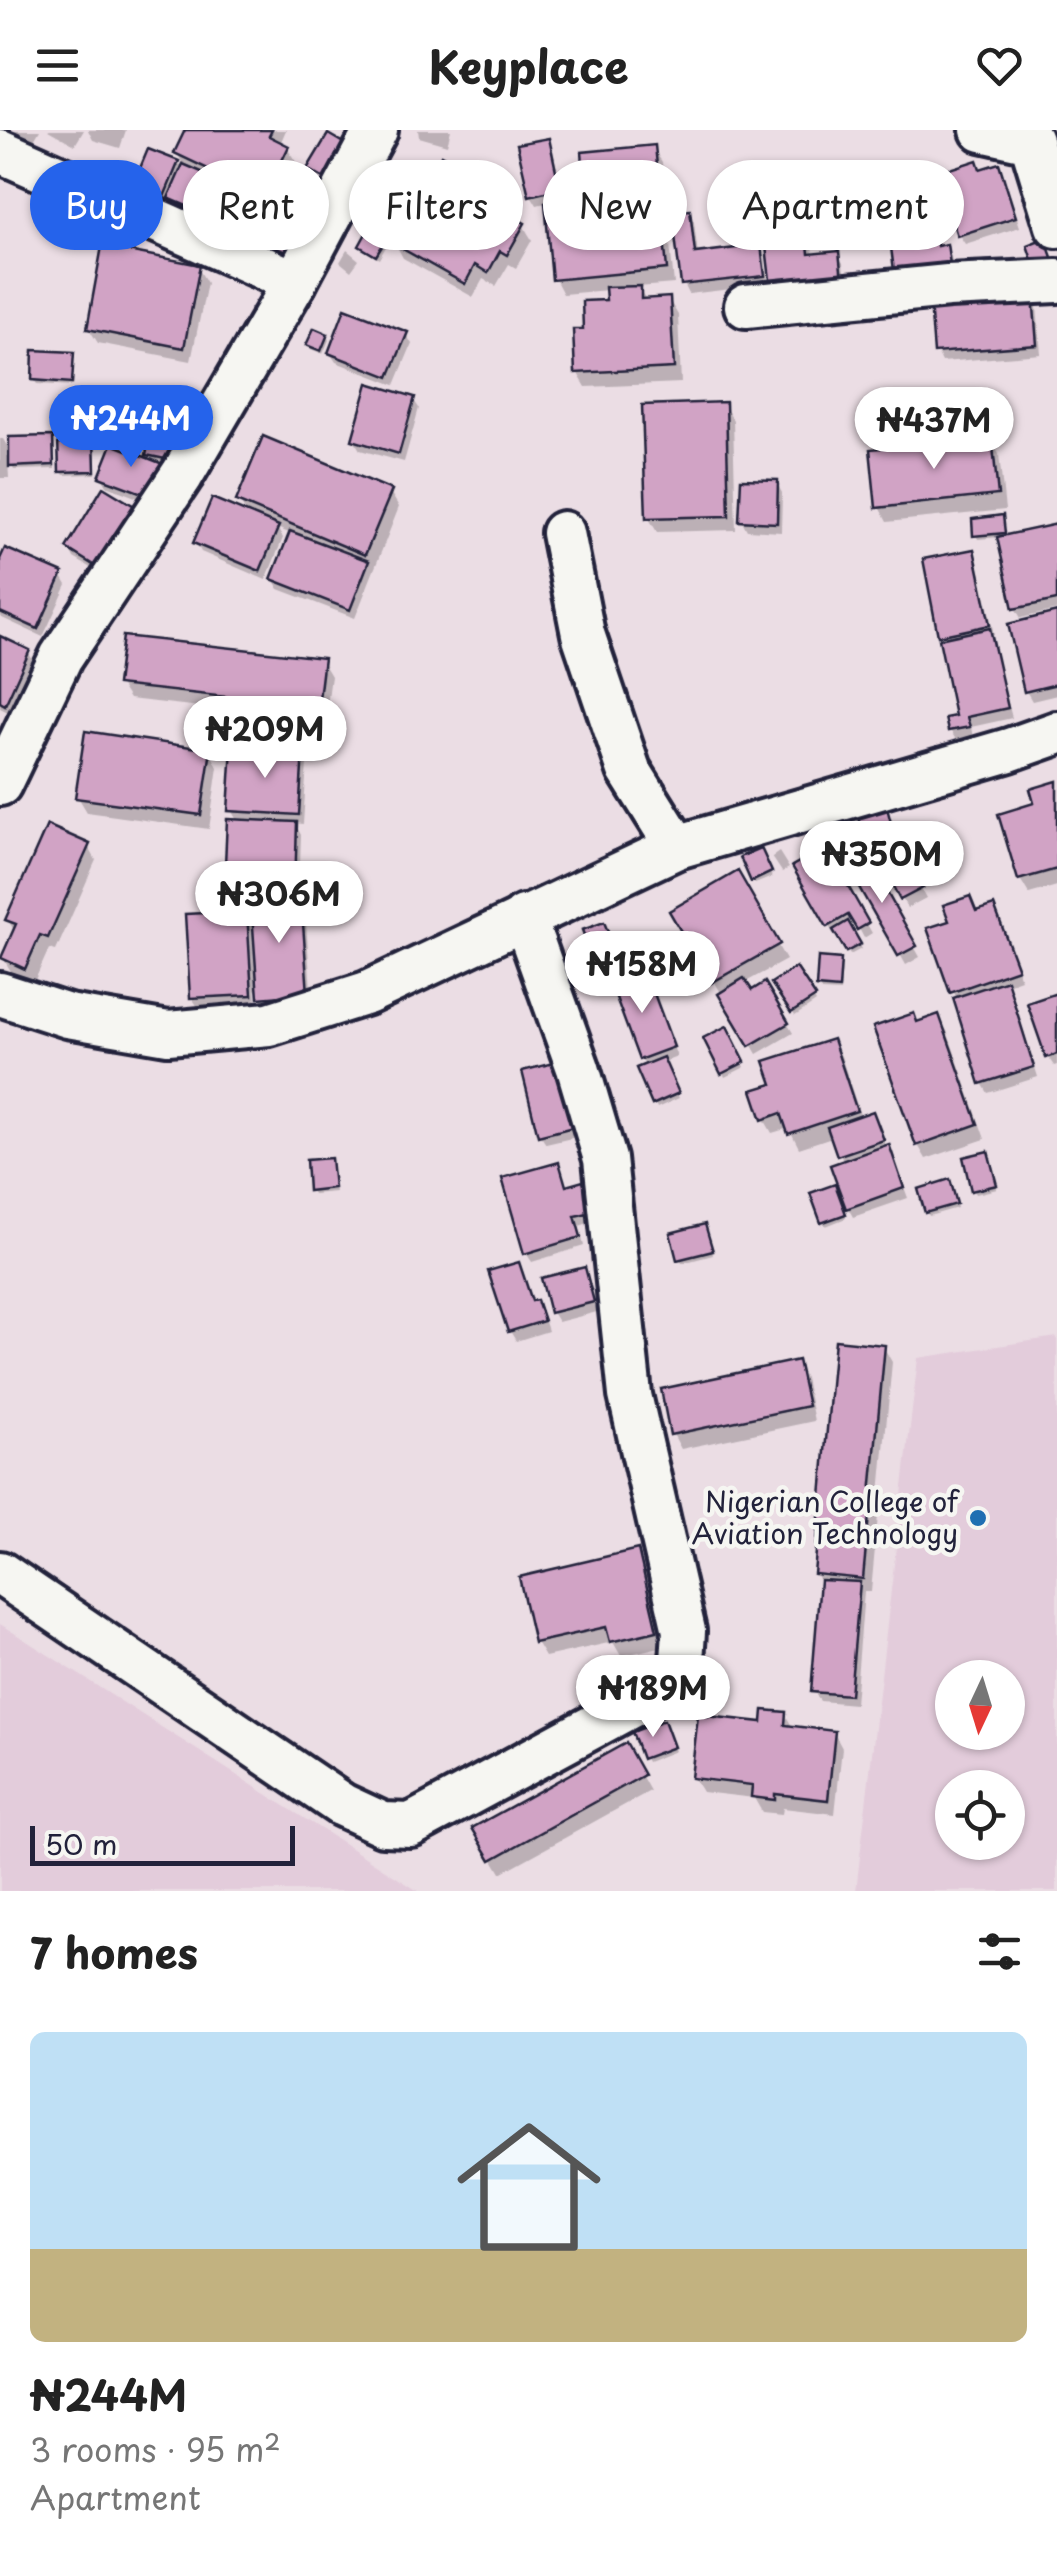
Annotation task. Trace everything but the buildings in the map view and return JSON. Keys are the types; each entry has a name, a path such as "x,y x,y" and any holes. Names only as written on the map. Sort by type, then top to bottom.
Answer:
{"street":[{"path":"0,784 61,656 182,474 295,282 376,130"},
{"path":"982,130 1031,141 1057,226"},
{"path":"0,150 295,282"},
{"path":"746,306 948,286 1057,280"},
{"path":"562,533 583,634 629,770 677,847"},
{"path":"0,994 68,1016 168,1032 269,1024 367,992 677,847 1009,750 1057,732"},
{"path":"0,1573 342,1805 383,1824 412,1825 670,1684 682,1661 684,1631 630,1395 605,1159 578,1068 524,918"}],"shaded area":[{"name":"Nigerian College of Aviation Technology","path":"1057,1337 1057,1891 856,1891 918,1358"},
{"path":"0,1624 418,1891 0,1891"}],"place":[{"name":"Nigerian College of Aviation Technology","path":"978,1518"}]}
